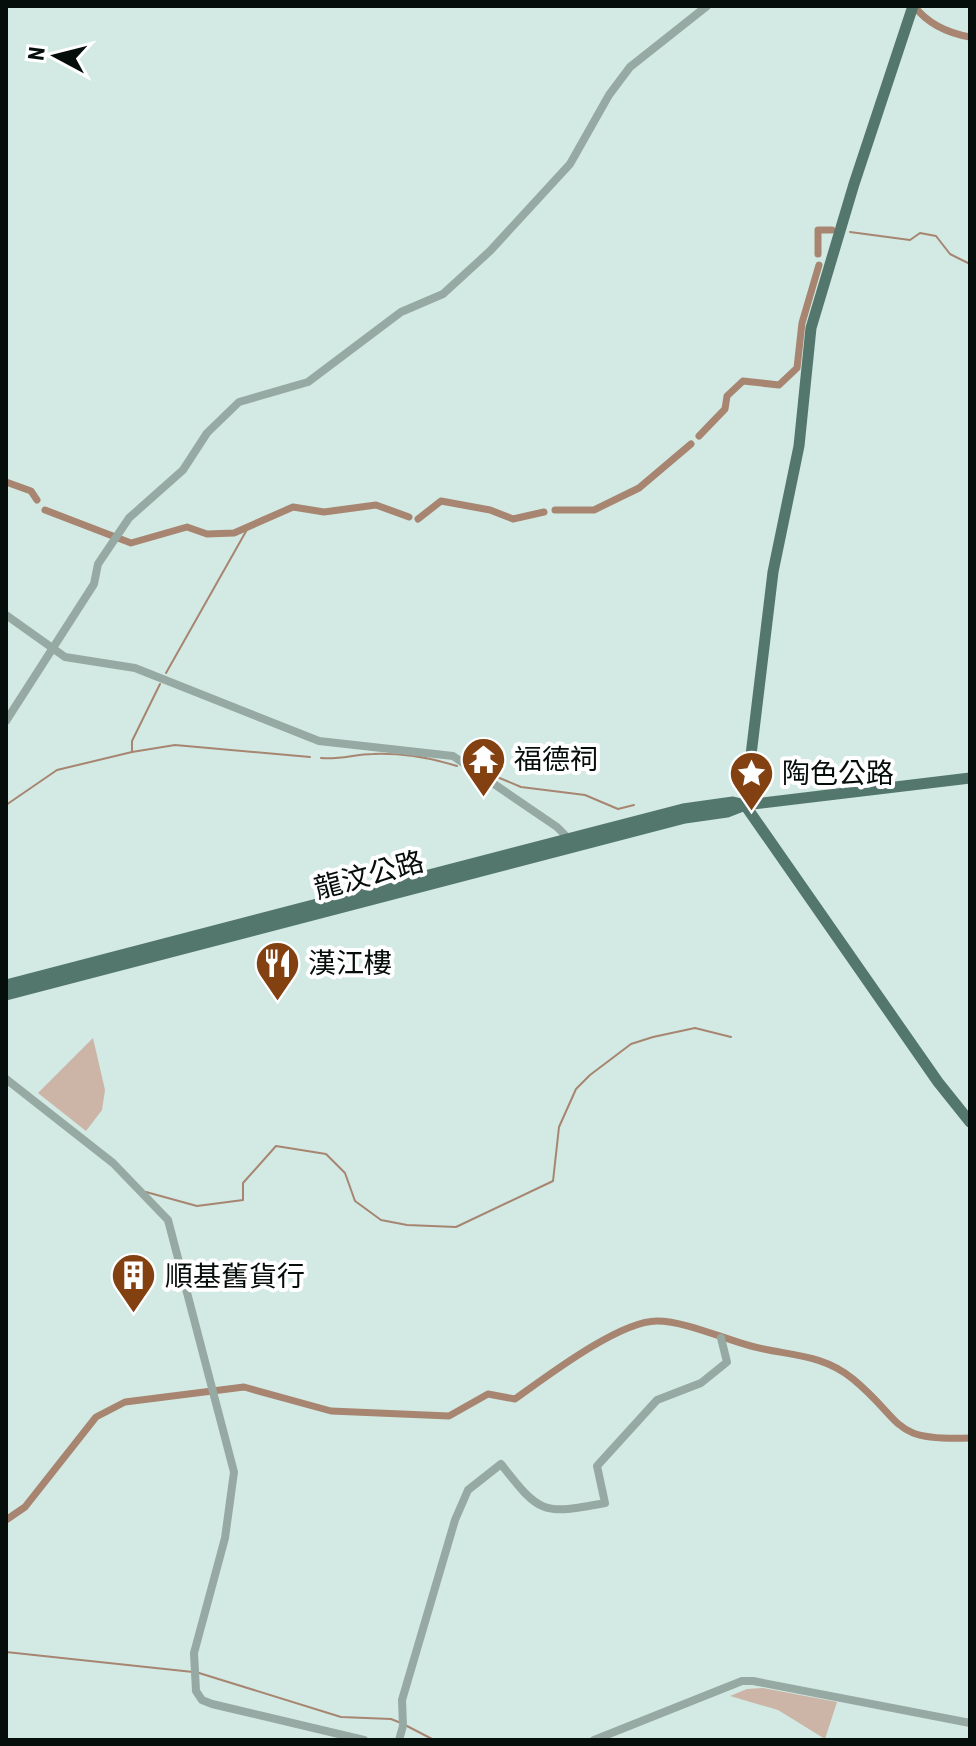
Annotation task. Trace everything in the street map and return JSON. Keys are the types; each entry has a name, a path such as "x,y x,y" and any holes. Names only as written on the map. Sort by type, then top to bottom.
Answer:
{"main road":[{"path":"913,6 858,169 811,328 799,446 773,572 746,772 745,805 938,1082 970,1122"},
{"name":"龍汶公路","path":"6,995 113,963 572,842 683,809 733,802 745,805 970,778"},
{"name":"龍汶公路","path":"6,985 113,963"}],"street":[{"path":"6,721 94,584 98,564 129,518 183,470 207,433 239,402 308,382 401,312 443,294 490,251 570,164 609,95 630,67 707,6"},
{"path":"6,615 65,657 135,668 319,741 453,756 572,842"},
{"path":"6,1079 113,1163 168,1220 234,1472 225,1538 194,1653 193,1672 202,1700 364,1740"},
{"path":"399,1740 403,1723 402,1700 423,1623 455,1520 468,1490 501,1464 532,1504 560,1510 605,1503 597,1466 657,1400 701,1383 727,1362 721,1338"},
{"path":"594,1740 742,1681 970,1723"}],"shaded area":[{"path":"93,1038 105,1090 102,1110 86,1131 38,1093"},
{"path":"763,1688 837,1702 825,1739 778,1710 730,1696 747,1689"}],"waterway":[{"path":"914,6 939,27 970,37"},
{"path":"818,254 818,230 832,230"},
{"path":"850,232 910,240 920,233 936,236 950,254 970,264"},
{"path":"699,436 725,409 727,396 743,381 779,385 797,368 802,323 819,265"},
{"path":"555,510 594,510 639,488 691,444"},
{"path":"6,482 31,491 37,500"},
{"path":"418,519 441,501 490,510 513,519 544,512"},
{"path":"45,510 131,543 187,527 207,534 234,533 293,507 324,512 376,505 409,517"},
{"path":"166,673 249,526"},
{"path":"132,752 132,741 160,684"},
{"path":"6,805 57,770 175,745 310,757"},
{"path":"321,758 394,754 457,766"},
{"path":"483,771 521,787 585,795 618,809 634,805"},
{"path":"146,1192 197,1206 243,1200 243,1183 276,1146 326,1154 345,1173 355,1201 381,1220 407,1225 456,1227 553,1181 559,1127 576,1089 631,1044 695,1028 731,1037"},
{"path":"6,1520 25,1507 96,1417 125,1402 244,1387 331,1411 449,1416 488,1394 515,1399 604,1340 641,1323 657,1321 680,1324 751,1346 829,1364 853,1379 892,1418 911,1432 944,1438 970,1438"},
{"path":"6,1652 193,1672"},
{"path":"199,1673 341,1717 391,1719 401,1723"},
{"path":"407,1726 434,1740"}],"place":[{"name":"福德祠","path":"483,798"},
{"name":"陶色公路","path":"751,812"},
{"name":"漢江樓","path":"277,1002"},
{"name":"順基舊貨行","path":"134,1315"}]}
